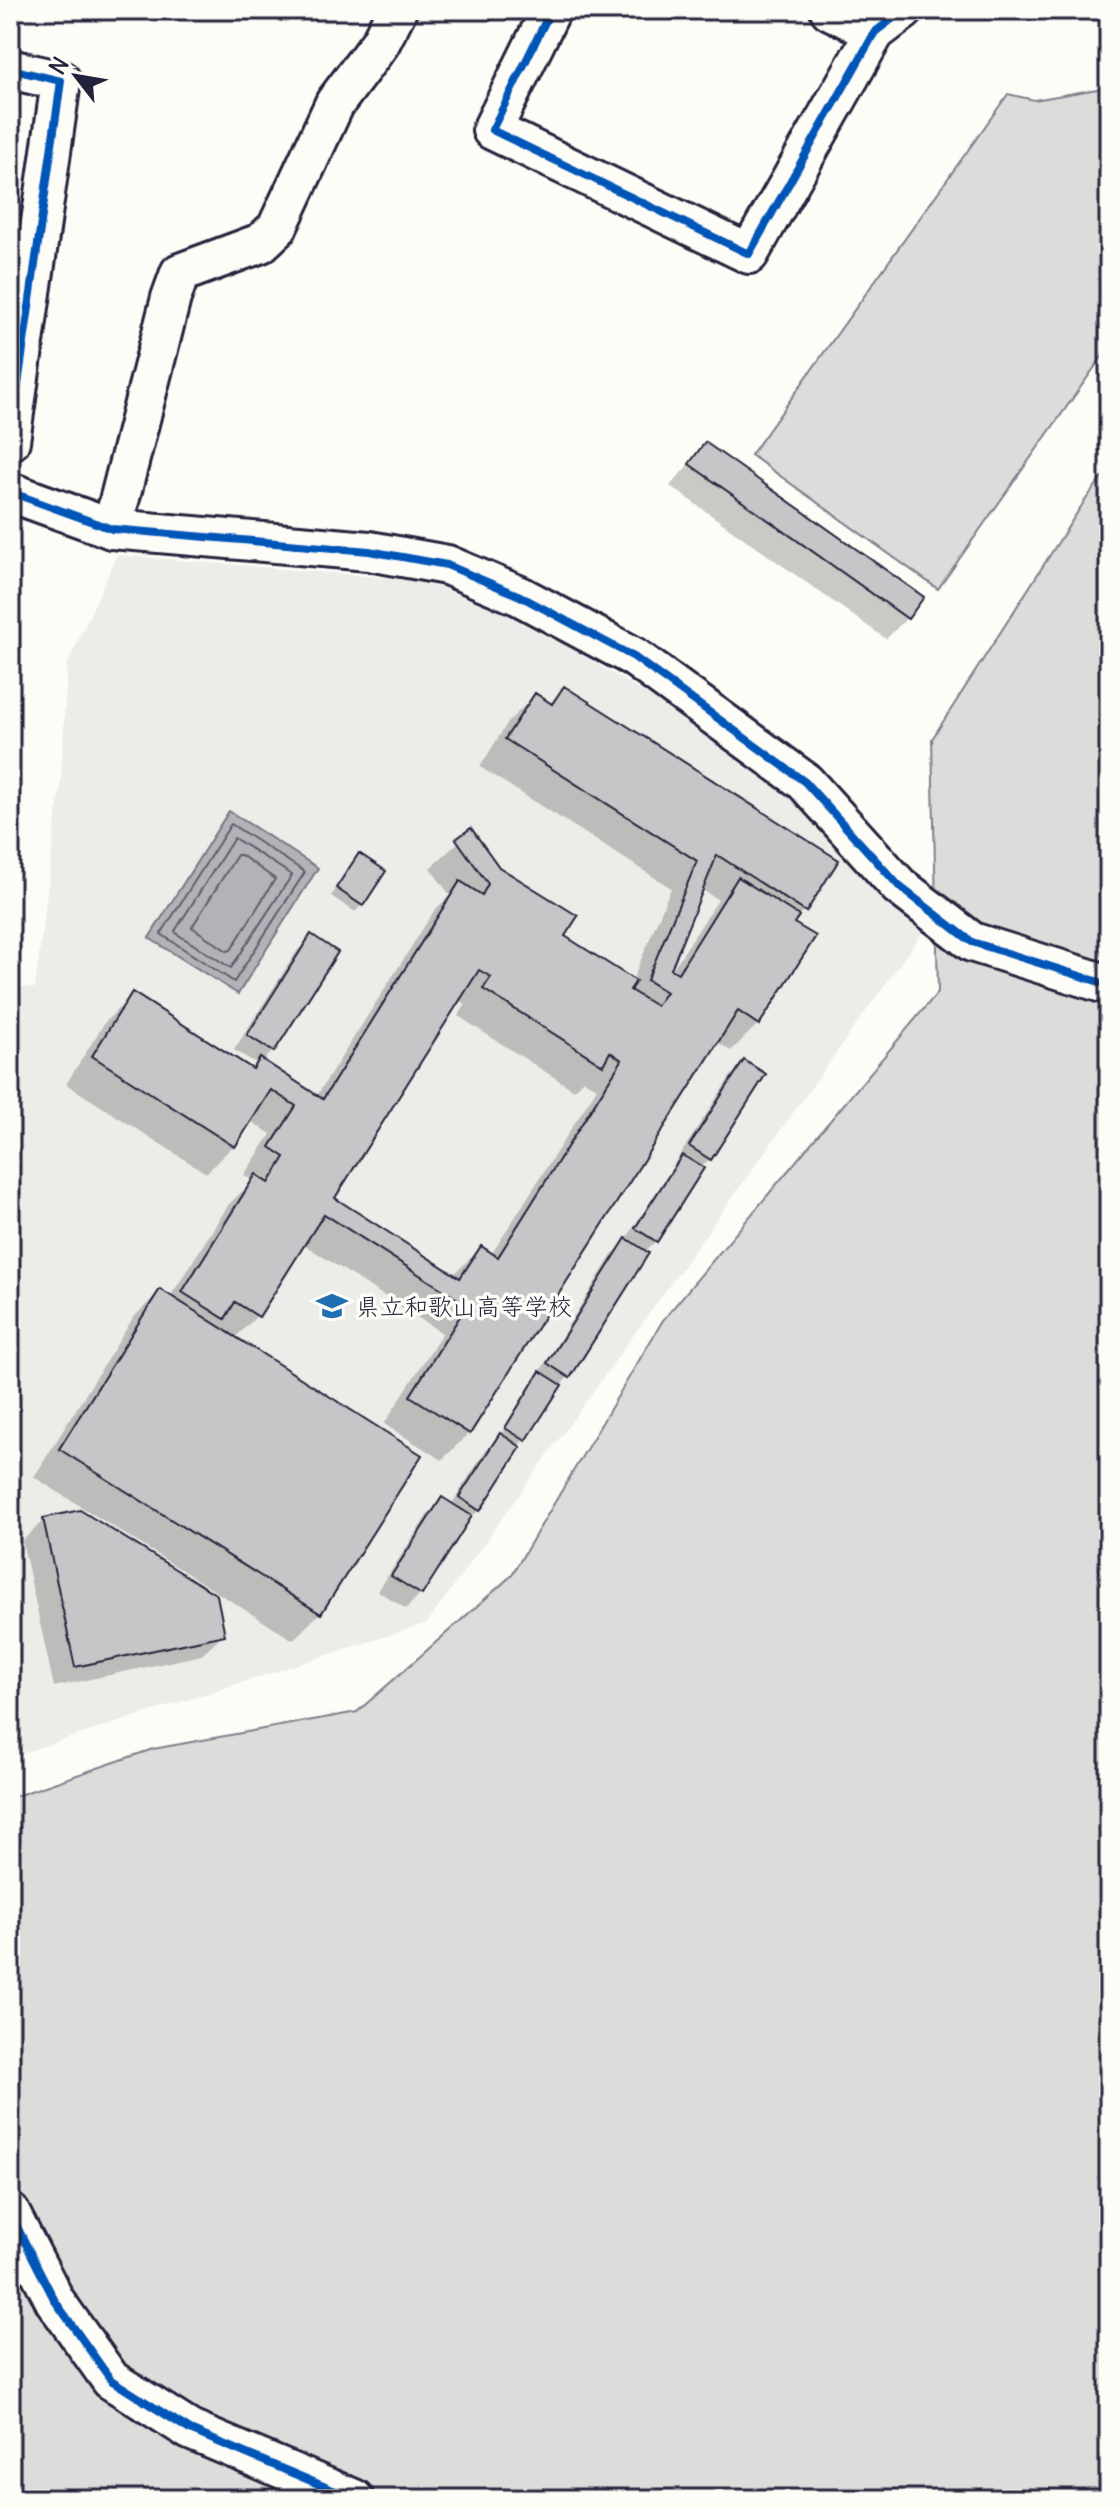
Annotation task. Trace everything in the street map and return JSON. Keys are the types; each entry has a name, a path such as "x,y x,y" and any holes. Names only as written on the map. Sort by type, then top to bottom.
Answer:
{"street":[{"path":"112,529 180,273 261,243 277,228 335,103 380,43 397,10"},
{"path":"551,10 492,130 749,254 889,21 830,10"},
{"path":"10,69 61,81 10,441"},
{"path":"10,492 112,529 369,551 447,565 520,596 634,657 805,782 899,886 972,942 1109,985"},
{"path":"10,2213 55,2301 111,2380 190,2430 354,2499"}],"shaded area":[{"path":"1109,87 1109,347 938,589 751,455 1008,94 1034,100"},
{"path":"1109,468 1109,2499 10,2499 10,1798 153,1749 357,1712 511,1576 663,1320 938,992 932,739"},
{"name":"県立和歌山高等学校","path":"117,555 465,584 661,703 790,794 881,900 925,929 427,1623 10,1757 10,986 35,988 61,781 67,665"}],"water":[{"path":"229,811 318,868 238,994 149,938"}],"building":[{"path":"705,442 924,597 908,619 689,464"},
{"path":"564,686 839,860 806,912 717,855 671,969 678,973 738,877 799,916 794,923 816,936 759,1025 738,1011 470,1434 410,1396 467,1305 324,1214 259,1317 235,1302 225,1319 182,1292 256,1174 269,1183 285,1157 270,1147 296,1106 271,1090 235,1147 92,1056 132,992 253,1069 260,1058 323,1099 460,881 482,895 488,884 456,839 471,828 499,867 578,916 565,936 636,981 630,990 656,1006 666,992 647,980 697,861 505,739 535,693 552,704","holes":["479,970 491,977 483,989 603,1065 610,1052 622,1060 498,1257 481,1246 460,1278 335,1198"]},
{"path":"359,853 386,871 363,906 336,888"},
{"path":"311,934 338,952 274,1052 247,1035"},
{"path":"744,1060 766,1074 711,1160 689,1146"},
{"path":"682,1155 704,1168 657,1242 635,1228"},
{"path":"626,1238 649,1253 570,1378 547,1363"},
{"path":"160,1289 422,1455 321,1614 59,1449"},
{"path":"540,1371 562,1385 526,1441 505,1428"},
{"path":"500,1433 521,1447 480,1511 459,1497"},
{"path":"442,1497 472,1516 422,1595 391,1576"},
{"path":"80,1510 217,1595 225,1635 75,1667 43,1518"}],"cycle path":[{"path":"551,10 492,130 749,254 875,32 904,10"},
{"path":"10,69 61,81 10,441"},
{"path":"10,492 112,529 369,551 447,565 520,596 634,657 805,782 899,886 972,942 1109,985"},
{"path":"10,2213 55,2301 111,2380 190,2430 354,2499"}],"place":[{"name":"県立和歌山高等学校","path":"332,1306"}]}
